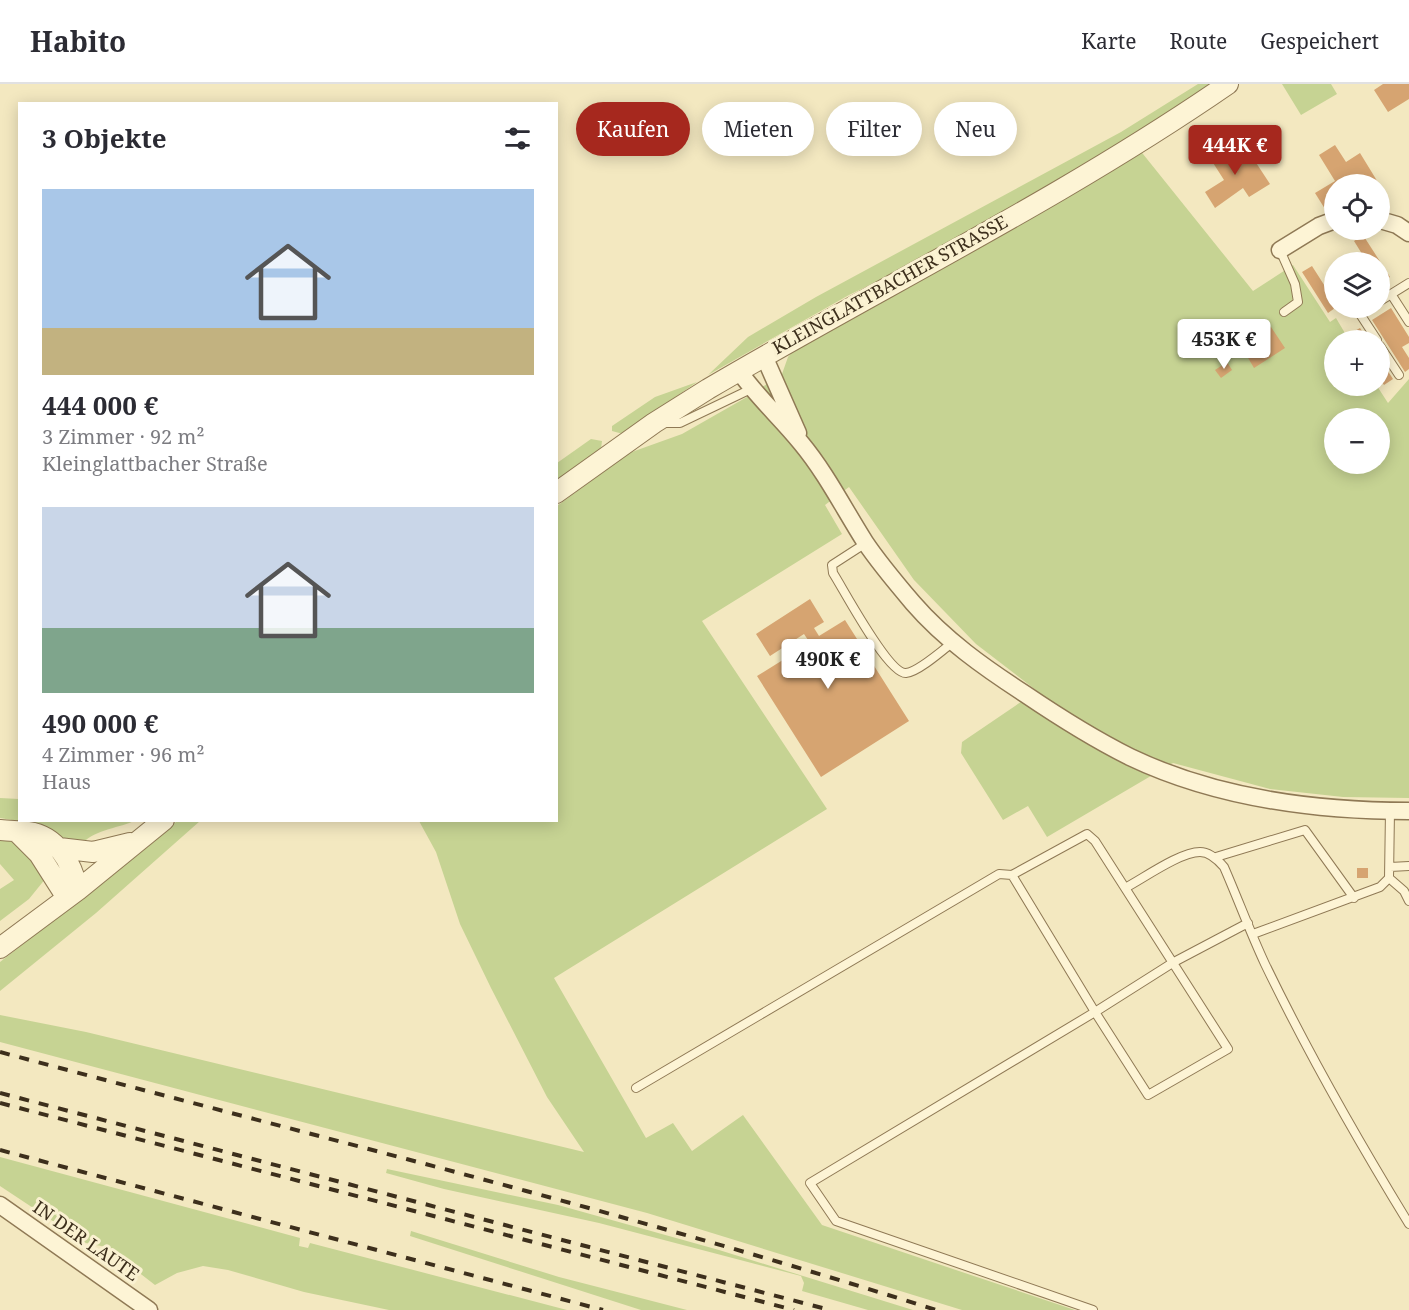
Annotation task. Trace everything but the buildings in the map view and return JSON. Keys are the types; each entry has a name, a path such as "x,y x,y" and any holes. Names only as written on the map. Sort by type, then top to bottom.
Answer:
{"street":[{"name":"KLEINGLATTBACHER STRASSE","path":"558,492 654,423 739,370 1050,196 1187,112 1228,84"},
{"path":"1390,223 1409,233"},
{"path":"1280,250 1324,224"},
{"path":"764,356 801,442 866,543 915,604 953,642 984,667 1063,720 1131,758 1210,786 1269,800 1345,809 1409,811"},
{"path":"739,370 751,388 801,442"},
{"path":"0,948 73,894 162,822"},
{"path":"8,831 38,835 59,848 93,852 142,839"},
{"path":"8,831 39,854 73,894"},
{"path":"59,848 71,867 73,894"},
{"name":"IN DER LAUTE","path":"0,1205 149,1310"}],"lane":[{"path":"1280,250 1295,284 1298,302 1284,312"},
{"path":"1409,283 1391,294 1409,322"},
{"path":"1390,362 1398,375"},
{"path":"654,423 680,423 751,388"},
{"path":"866,543 832,565 833,573 881,651 897,670 905,673 915,670 953,642"},
{"path":"1253,934 1380,888 1389,878 1390,811"},
{"path":"1216,857 1305,830 1354,898"},
{"path":"636,1088 999,874 1012,875 1087,834 1095,841 1228,1049 1148,1095 1012,875"},
{"path":"1125,888 1183,857 1201,852 1216,857 1224,867 1264,962 1352,1131 1409,1224"},
{"path":"1390,867 1409,866"},
{"path":"1389,878 1404,891 1409,901"},
{"path":"1093,1310 836,1221 810,1183 1174,962 1248,923"}],"green space":[{"path":"1198,84 1217,84 1111,151 919,261 849,295 708,375 748,337 816,297 1121,132"},
{"path":"1282,84 1331,84 1337,94 1301,115"},
{"path":"1139,149 1253,291 1293,265 1324,313 1324,318 1327,318 1330,322 1336,318 1343,330 1324,330 1324,396 1383,396 1388,403 1409,379 1409,798 1343,797 1270,789 1173,763 1047,837 1028,806 1003,820 961,753 962,742 1037,691 976,644 914,580 849,487 825,505 842,534 702,621 827,809 554,978 646,1138 673,1123 692,1151 743,1115 822,1225 1075,1310 962,1310 647,1213 0,1042 0,1015 86,1032 584,1152 547,1097 491,988 460,924 436,852 420,822 558,822 558,505 629,453 682,434 782,374 788,357 795,349"},
{"path":"697,382 623,434 612,431 612,426 655,397"},
{"path":"591,439 602,441 601,449 558,482 558,462"},
{"path":"0,798 18,799 18,821 0,818"},
{"path":"24,822 131,822 91,836 80,846"},
{"path":"176,822 199,822 96,913 0,991 0,962 149,846"},
{"path":"0,837 26,848 46,878 29,899 0,921 0,889 14,880 0,864"},
{"path":"0,1157 300,1238 299,1246 308,1248 310,1243 567,1310 389,1310 304,1292 228,1270 203,1266 177,1273 155,1285 106,1247 86,1243 0,1186"},
{"path":"387,1169 558,1205 719,1250 913,1310 868,1310 802,1291 804,1283 801,1276 599,1223 444,1189 386,1173"},
{"path":"411,1231 559,1277 687,1310 641,1310 410,1236"}],"railway":[{"path":"0,1052 587,1207 936,1310"},
{"path":"0,1093 830,1310"},
{"path":"0,1103 794,1310"},
{"path":"0,1150 603,1310"}]}
